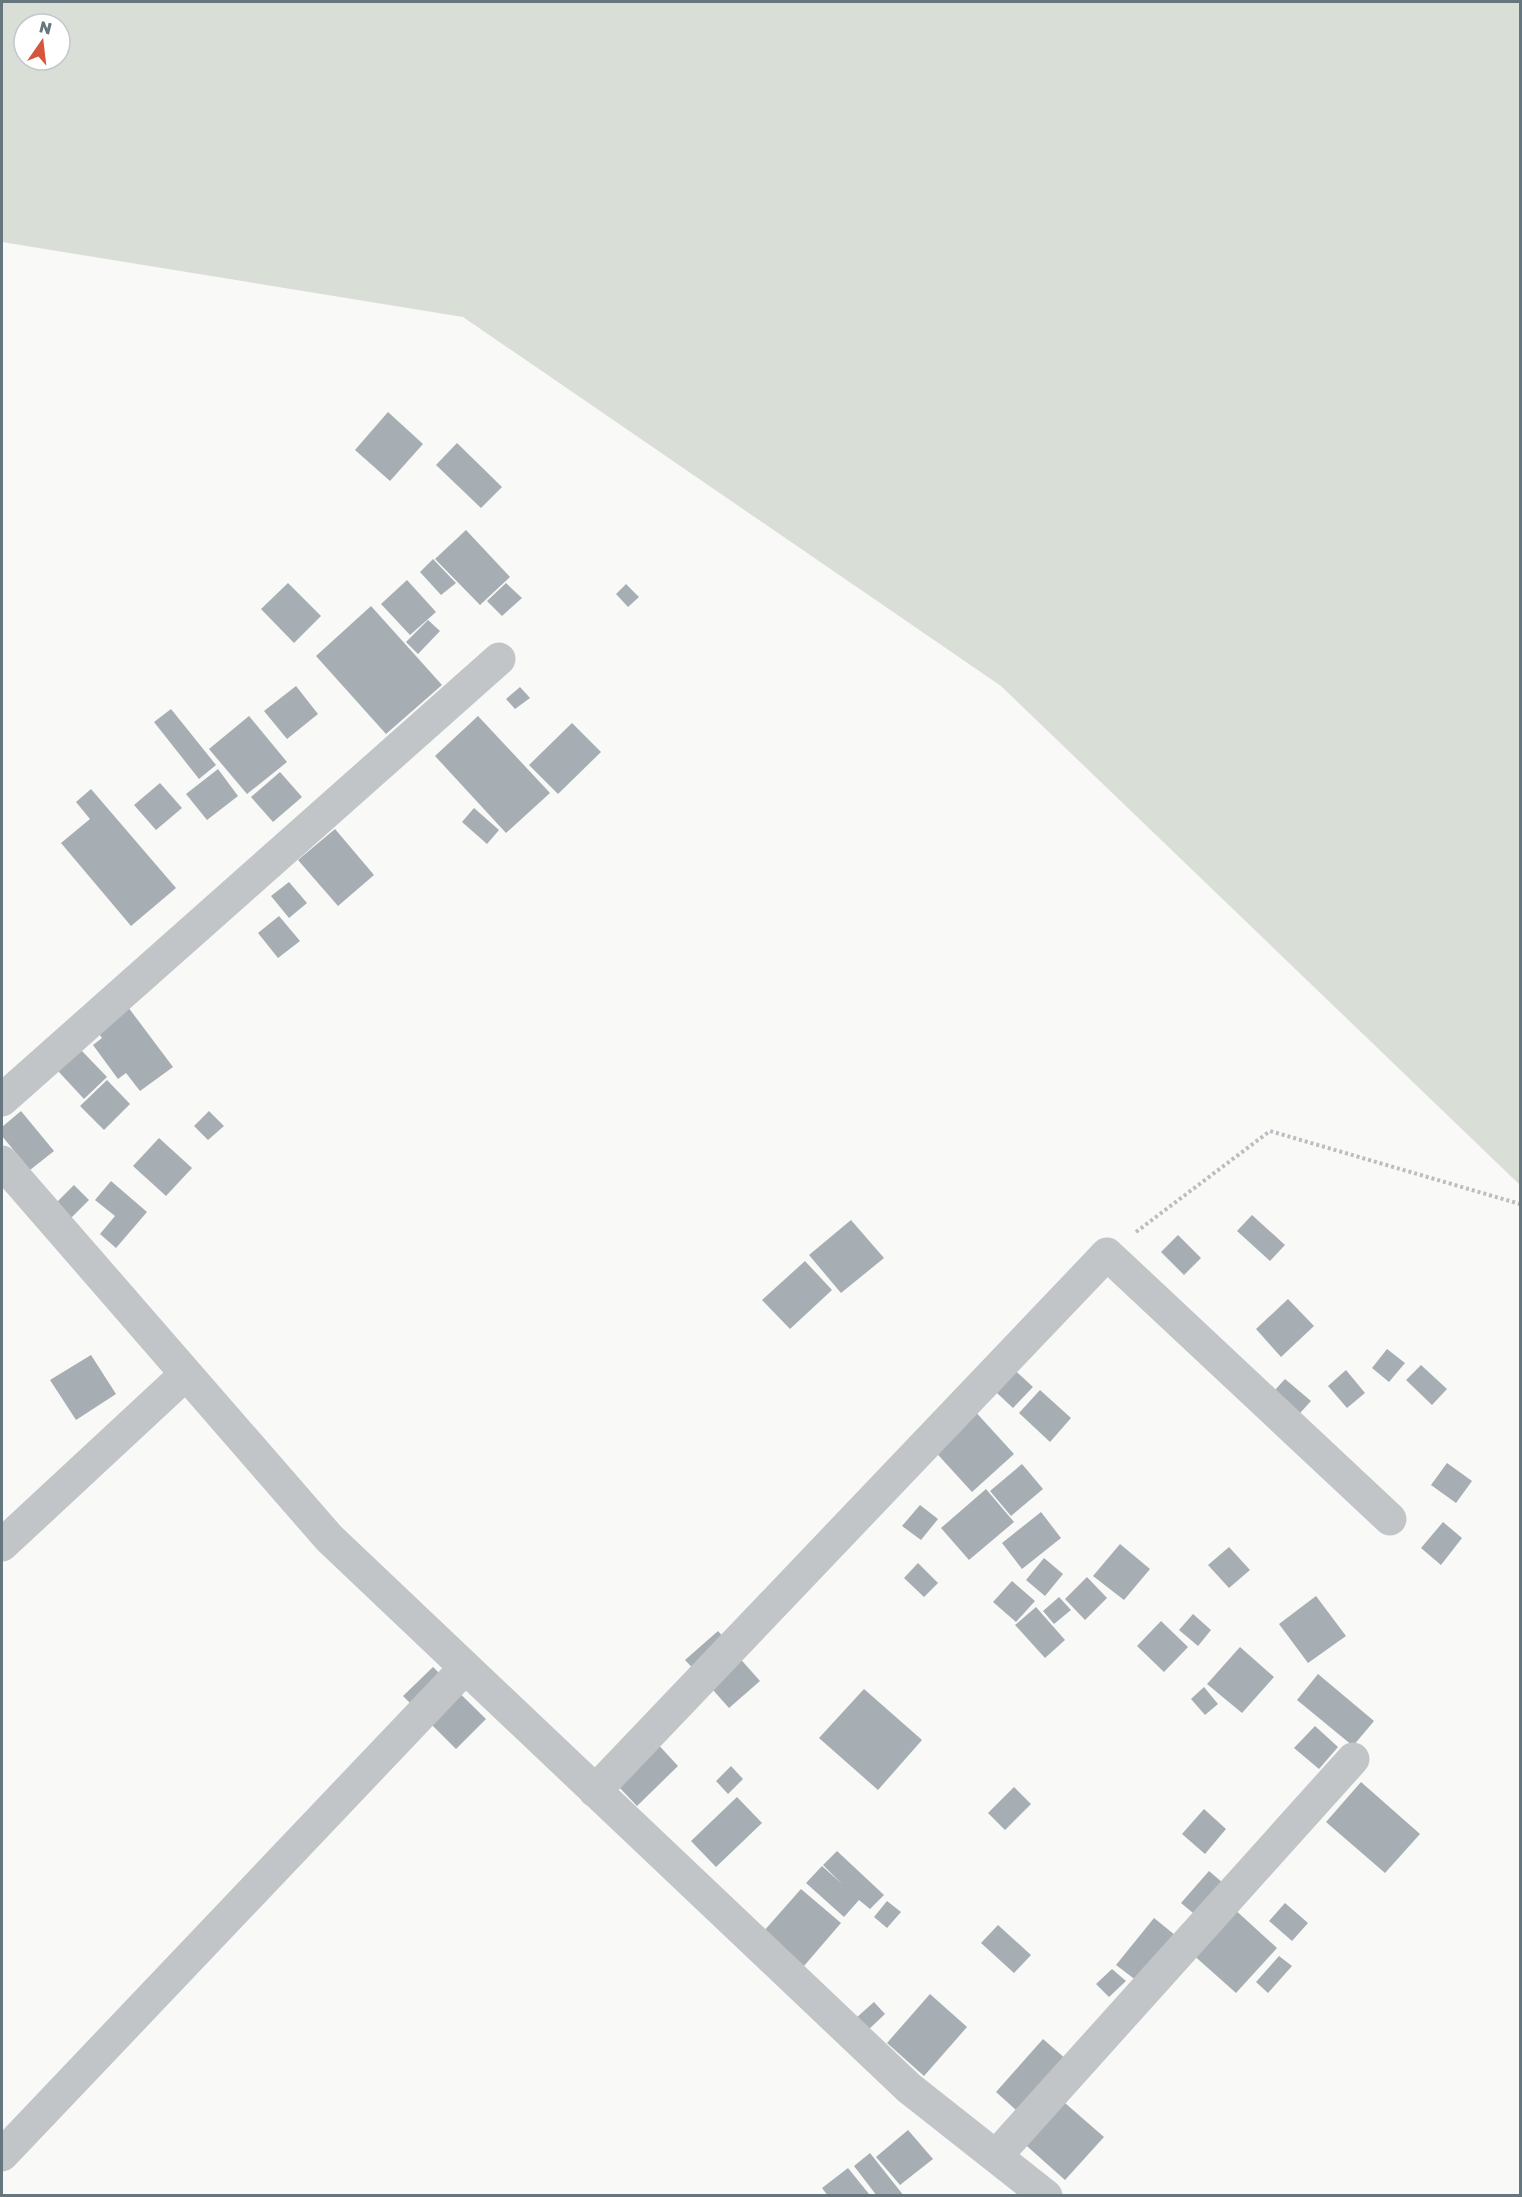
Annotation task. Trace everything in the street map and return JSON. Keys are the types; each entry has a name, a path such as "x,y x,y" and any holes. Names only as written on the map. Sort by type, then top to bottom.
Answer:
{"street":[{"path":"2,1100 499,659"},
{"path":"2,1162 329,1538 909,2088 1047,2196"},
{"path":"595,1791 1107,1254 1390,1518"},
{"path":"2,1545 186,1374"},
{"path":"2,2155 465,1668"},
{"path":"996,2156 1353,1759"}],"path":[{"path":"1107,1254 1270,1131 1521,1204"}],"shaded area":[{"path":"2,2 1520,2 1520,1185 1001,686 463,317 2,242"}],"building":[{"path":"388,412 423,444 390,481 355,450"},
{"path":"457,443 502,487 481,508 436,465"},
{"path":"466,530 510,577 480,605 435,559"},
{"path":"433,559 456,583 441,595 420,572"},
{"path":"407,580 436,612 410,635 381,604"},
{"path":"288,583 321,616 294,643 261,609"},
{"path":"506,583 522,598 502,616 487,601"},
{"path":"626,584 639,597 628,607 616,594"},
{"path":"371,606 442,685 386,734 316,656"},
{"path":"428,620 440,631 418,654 406,642"},
{"path":"296,686 318,714 287,739 264,711"},
{"path":"520,687 530,698 515,709 506,699"},
{"path":"171,709 216,765 199,779 154,722"},
{"path":"249,716 287,762 247,794 209,749"},
{"path":"478,716 550,793 506,833 435,756"},
{"path":"572,723 601,752 558,794 529,765"},
{"path":"218,769 238,796 207,820 186,794"},
{"path":"280,772 302,797 273,822 251,797"},
{"path":"160,783 182,808 156,830 134,805"},
{"path":"91,789 176,888 131,926 61,843 90,819 76,802"},
{"path":"474,808 499,830 487,844 462,822"},
{"path":"335,829 374,875 338,906 298,860"},
{"path":"289,882 307,903 289,918 271,896"},
{"path":"279,916 300,941 278,958 258,933"},
{"path":"128,1007 173,1067 140,1091 126,1073 118,1079 93,1045 102,1038 96,1030"},
{"path":"81,1050 107,1077 84,1099 58,1071"},
{"path":"107,1080 130,1104 104,1130 80,1106"},
{"path":"21,1111 54,1151 30,1170 2,1136 2,1127"},
{"path":"209,1111 224,1126 208,1140 194,1126"},
{"path":"159,1138 192,1168 166,1196 133,1166"},
{"path":"111,1181 147,1212 116,1248 100,1234 115,1216 95,1200"},
{"path":"74,1185 89,1200 68,1221 53,1206"},
{"path":"1252,1215 1285,1245 1270,1261 1237,1231"},
{"path":"851,1220 884,1258 841,1293 809,1255"},
{"path":"1178,1235 1201,1258 1184,1275 1161,1252"},
{"path":"805,1261 832,1290 790,1329 762,1300"},
{"path":"1288,1299 1314,1326 1281,1357 1256,1329"},
{"path":"1387,1349 1405,1363 1389,1382 1372,1368"},
{"path":"91,1355 116,1394 76,1420 50,1380"},
{"path":"1003,1359 1033,1387 1013,1408 983,1380"},
{"path":"1421,1365 1447,1389 1432,1405 1406,1380"},
{"path":"1346,1370 1365,1393 1347,1408 1328,1386"},
{"path":"1285,1379 1311,1401 1291,1423 1266,1400"},
{"path":"1040,1390 1071,1418 1050,1442 1019,1413"},
{"path":"961,1396 1014,1454 972,1492 919,1434"},
{"path":"1447,1463 1472,1481 1456,1503 1431,1485"},
{"path":"1022,1464 1043,1489 1011,1516 990,1491"},
{"path":"986,1489 1014,1522 969,1560 941,1528"},
{"path":"920,1505 938,1519 921,1540 902,1526"},
{"path":"1041,1512 1061,1538 1022,1569 1002,1543"},
{"path":"1443,1522 1462,1538 1441,1565 1421,1548"},
{"path":"1120,1544 1150,1569 1124,1600 1093,1576"},
{"path":"1229,1547 1250,1570 1229,1588 1208,1565"},
{"path":"1044,1558 1063,1574 1045,1596 1026,1580"},
{"path":"918,1563 938,1583 924,1597 904,1578"},
{"path":"1087,1577 1107,1598 1085,1620 1065,1599"},
{"path":"1012,1581 1035,1601 1016,1622 993,1602"},
{"path":"1316,1596 1346,1636 1308,1663 1279,1624"},
{"path":"1059,1597 1071,1610 1054,1624 1043,1611"},
{"path":"1036,1607 1065,1640 1045,1658 1015,1625"},
{"path":"1193,1614 1211,1630 1198,1646 1179,1630"},
{"path":"1161,1621 1188,1647 1164,1672 1137,1646"},
{"path":"718,1631 735,1650 704,1680 685,1660"},
{"path":"1240,1647 1274,1677 1242,1713 1207,1684"},
{"path":"736,1654 760,1681 729,1708 705,1681"},
{"path":"433,1667 486,1719 456,1749 403,1696"},
{"path":"1318,1674 1374,1721 1353,1746 1297,1700"},
{"path":"1204,1687 1218,1704 1205,1715 1191,1699"},
{"path":"864,1689 922,1740 878,1790 819,1738"},
{"path":"1315,1726 1338,1747 1319,1769 1294,1748"},
{"path":"643,1728 678,1766 637,1806 601,1768"},
{"path":"731,1766 743,1779 728,1794 716,1781"},
{"path":"1361,1782 1420,1834 1385,1873 1326,1822"},
{"path":"1014,1787 1031,1804 1005,1830 988,1813"},
{"path":"737,1797 762,1823 716,1867 691,1841"},
{"path":"1204,1809 1226,1829 1205,1854 1182,1834"},
{"path":"837,1851 884,1895 870,1909 859,1900 844,1917 806,1883 822,1866 842,1884 823,1865"},
{"path":"1209,1871 1237,1895 1210,1927 1181,1903"},
{"path":"801,1889 841,1923 804,1966 763,1932"},
{"path":"887,1901 901,1912 887,1928 874,1917"},
{"path":"1285,1903 1308,1923 1292,1941 1269,1921"},
{"path":"1232,1907 1277,1948 1236,1993 1190,1952"},
{"path":"1154,1918 1186,1944 1149,1990 1116,1965"},
{"path":"998,1925 1031,1955 1014,1973 981,1943"},
{"path":"1279,1956 1292,1966 1268,1993 1256,1982"},
{"path":"1112,1969 1126,1981 1109,1997 1096,1984"},
{"path":"930,1994 967,2027 924,2076 887,2043"},
{"path":"874,2002 885,2014 867,2031 856,2018"},
{"path":"1043,2039 1075,2067 1016,2110 996,2092"},
{"path":"1057,2096 1104,2137 1065,2180 1019,2139"},
{"path":"908,2130 933,2159 900,2185 876,2157"},
{"path":"870,2153 904,2196 877,2196 854,2166"},
{"path":"848,2168 869,2194 828,2196 822,2188"}]}
